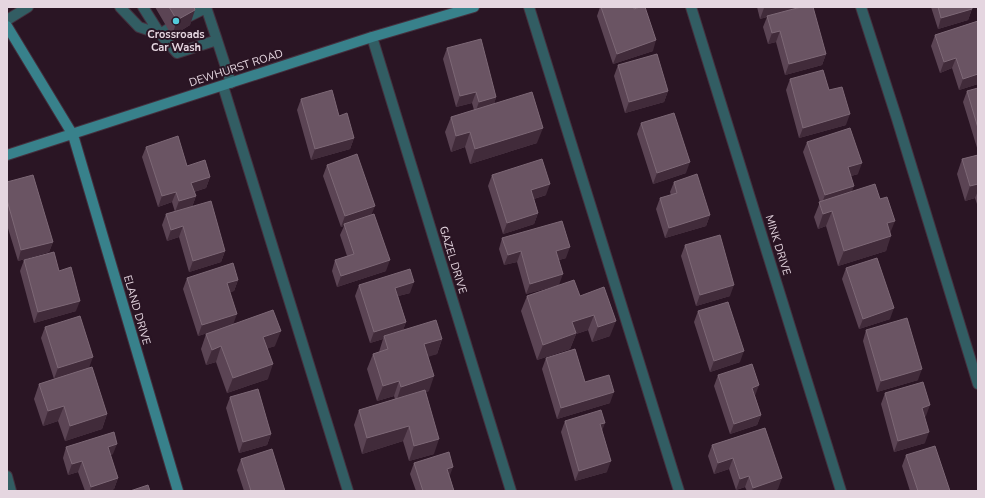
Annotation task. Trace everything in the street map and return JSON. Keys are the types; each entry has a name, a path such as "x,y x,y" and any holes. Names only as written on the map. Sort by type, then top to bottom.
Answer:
{"street":[{"path":"7,20 28,7"},
{"path":"120,7 139,26 164,32"},
{"path":"186,18 206,7 217,40 227,84 348,491"},
{"name":"DEWHURST ROAD","path":"7,155 73,135 372,37 474,7"},
{"path":"529,7 679,491"},
{"name":"MINK DRIVE","path":"691,7 841,491"},
{"path":"861,7 978,384"},
{"path":"150,11 177,54 217,40"},
{"name":"ELAND DRIVE","path":"7,26 73,135 178,491"},
{"name":"GAZEL DRIVE","path":"372,37 511,491"},
{"path":"7,476 12,491"}],"building":[{"path":"169,7 194,7 195,10 177,20"},
{"path":"601,7 634,7 634,9 645,7 656,40 617,54"},
{"path":"801,7 813,7 826,54 789,64 780,31 772,33 767,16"},
{"path":"938,7 972,7 972,9 941,18"},
{"path":"978,21 978,74 963,79 956,58 944,62 935,35"},
{"path":"481,39 496,97 479,102 476,92 460,96 447,48"},
{"path":"657,54 668,91 629,102 618,65"},
{"path":"823,70 829,90 842,87 850,114 803,128 790,79"},
{"path":"978,88 978,128 967,91"},
{"path":"332,90 339,116 347,113 354,138 315,149 301,99"},
{"path":"532,92 543,128 475,149 470,132 456,136 451,117"},
{"path":"674,113 690,162 657,173 641,123"},
{"path":"850,128 862,163 848,167 854,186 825,195 807,142"},
{"path":"178,136 187,166 205,160 210,177 191,183 196,196 179,201 176,192 162,196 146,147"},
{"path":"357,154 375,206 345,216 327,165"},
{"path":"978,155 978,184 970,186 962,159"},
{"path":"542,159 550,184 531,190 538,213 507,223 492,175"},
{"path":"697,174 710,215 669,228 660,198 677,193 674,182"},
{"path":"33,175 53,242 21,250 7,200 7,182"},
{"path":"875,184 880,199 887,197 895,221 887,223 891,236 844,251 832,211 823,214 819,202"},
{"path":"211,201 225,251 193,261 183,226 171,230 166,214"},
{"path":"374,214 390,260 341,276 335,260 354,254 344,224"},
{"path":"562,221 570,247 556,251 563,274 530,284 521,251 508,255 502,238"},
{"path":"720,235 734,285 700,295 685,245"},
{"path":"54,252 59,271 71,267 80,301 38,312 24,260"},
{"path":"877,258 894,308 863,319 846,268"},
{"path":"233,263 238,280 227,283 237,314 202,325 187,278"},
{"path":"410,269 414,282 395,288 406,322 374,332 359,285"},
{"path":"574,280 580,296 604,287 616,321 598,327 594,315 572,322 576,333 543,345 527,296"},
{"path":"728,302 744,351 714,361 698,311"},
{"path":"273,310 281,331 263,337 273,364 233,378 221,346 212,350 206,334"},
{"path":"80,316 93,357 58,368 45,327"},
{"path":"907,318 922,369 881,381 866,330"},
{"path":"436,320 442,339 424,344 434,376 401,387 399,381 383,386 373,354 388,349 384,336"},
{"path":"575,349 585,382 609,375 614,392 561,408 546,358"},
{"path":"752,364 759,385 752,388 761,415 734,424 718,375"},
{"path":"92,367 107,414 70,426 64,406 48,411 39,384"},
{"path":"923,382 930,405 922,408 929,432 898,441 885,393"},
{"path":"258,389 271,434 243,442 230,397"},
{"path":"425,390 439,439 414,446 409,426 367,438 359,410"},
{"path":"601,410 605,423 600,424 611,461 579,471 565,421"},
{"path":"765,428 782,478 753,488 749,476 740,479 733,458 718,463 712,445"},
{"path":"114,432 117,444 108,447 118,478 91,487 82,461 72,464 66,447"},
{"path":"935,446 950,491 918,491 906,455"},
{"path":"272,449 285,491 251,491 241,459"},
{"path":"449,452 453,467 447,469 454,491 423,491 414,463"},
{"path":"148,485 150,491 130,491"}],"place":[{"name":"Crossroads Car Wash","path":"176,21"}]}
